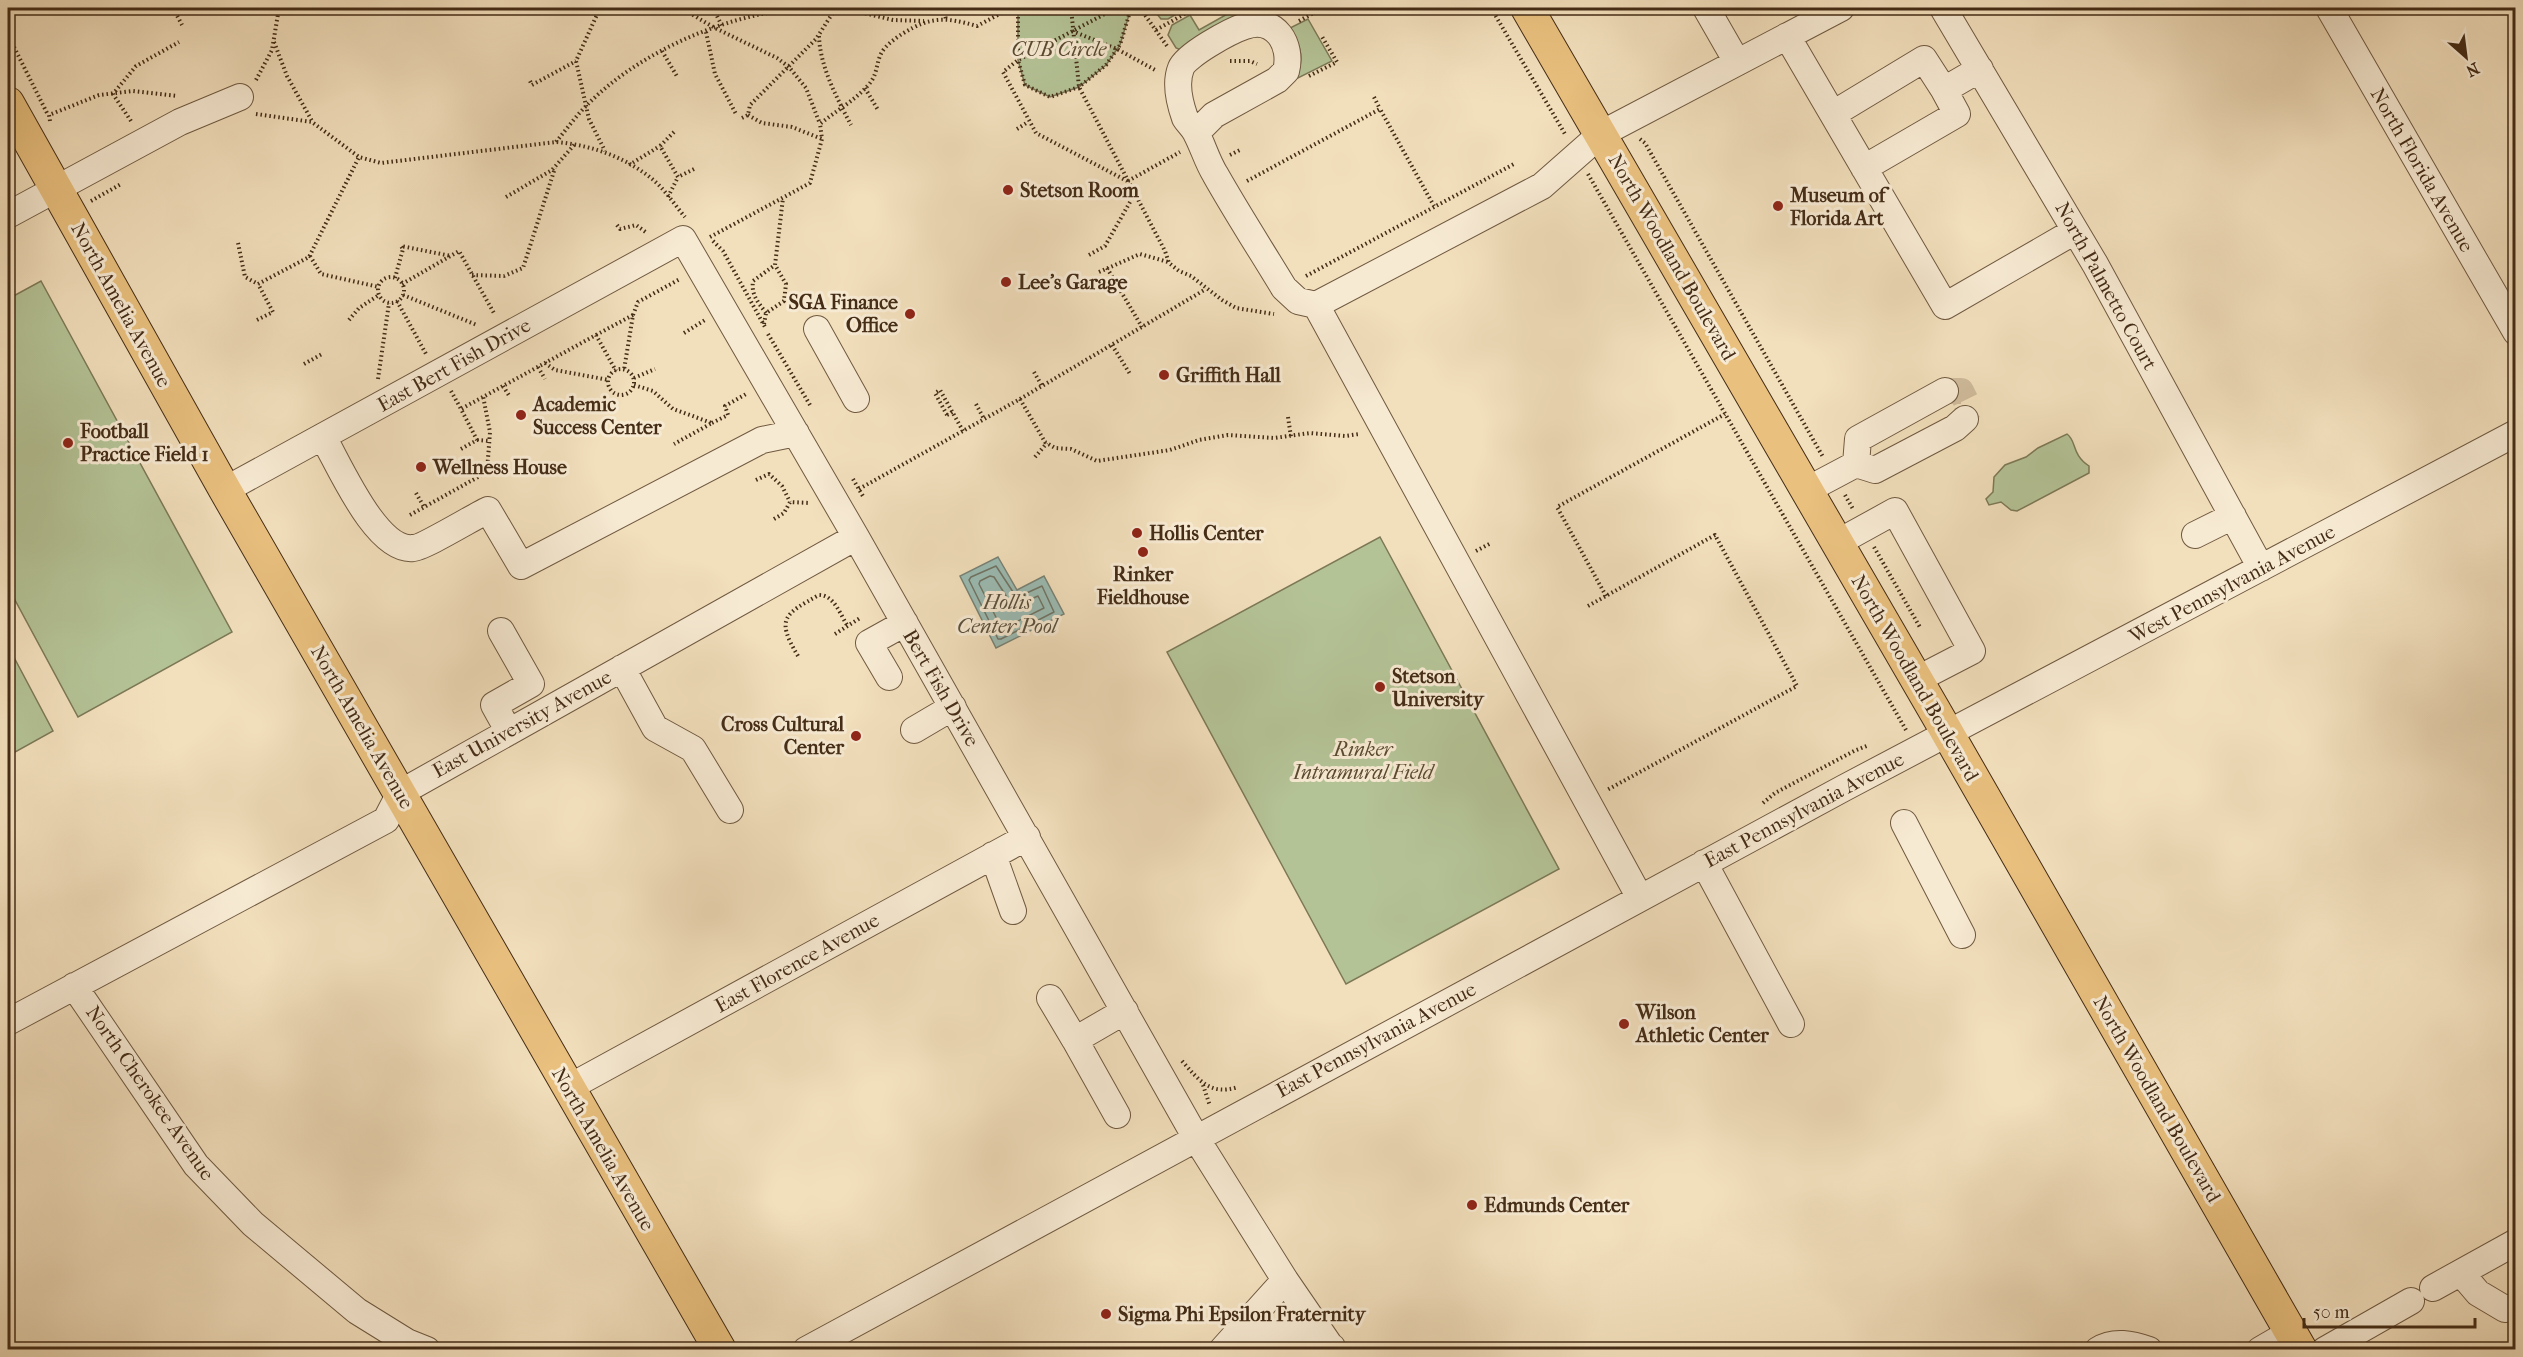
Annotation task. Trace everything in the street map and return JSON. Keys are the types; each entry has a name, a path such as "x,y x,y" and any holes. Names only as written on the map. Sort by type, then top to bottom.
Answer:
{"main road":[{"name":"North Woodland Boulevard","path":"1527,8 1611,128 1837,543 1929,673 1948,735 2296,1341"},
{"name":"North Amelia Avenue","path":"8,103 65,184 225,490 720,1350"}],"street":[{"path":"1706,8 1737,62"},
{"path":"1197,138 1214,115 1277,80 1286,71 1288,52 1280,33 1275,29 1260,24 1241,27 1188,58 1181,67 1180,102 1186,120 1214,173 1284,288 1298,301 1316,305 1542,186 1611,128 1841,8"},
{"name":"North Palmetto Court","path":"1943,8 2076,231 2261,568"},
{"name":"North Florida Avenue","path":"2329,8 2516,332"},
{"path":"1787,36 1945,306 2076,231"},
{"path":"1833,114 1924,59 1944,90 1957,114 1864,168"},
{"path":"1944,90 1980,69"},
{"path":"8,215 180,122 240,97"},
{"name":"East Bert Fish Drive","path":"225,490 691,230"},
{"name":"Bert Fish Drive","path":"691,230 796,433 1196,1138 1285,1280 1333,1348"},
{"path":"1316,305 1640,898"},
{"path":"816,329 856,399"},
{"path":"1857,464 1858,439 1945,391"},
{"path":"1807,490 1857,464 1875,470 1955,428 1965,419"},
{"path":"323,436 365,512 385,536 399,546 414,549 488,510 521,566 762,440 796,433"},
{"name":"West Pennsylvania Avenue","path":"1948,735 2516,433"},
{"path":"1837,543 1895,511 1972,651 1929,673"},
{"path":"2194,535 2233,516"},
{"name":"East University Avenue","path":"400,793 856,537"},
{"path":"888,677 869,643 904,623"},
{"path":"501,631 531,684 494,705 509,732"},
{"path":"622,668 656,728 693,749 730,810"},
{"path":"914,730 953,707"},
{"name":"East Pennsylvania Avenue","path":"806,1350 1704,863 1948,735"},
{"path":"8,1022 386,820 400,793"},
{"path":"1904,824 1962,935"},
{"name":"East Florence Avenue","path":"568,1088 1027,837"},
{"path":"993,855 1013,910"},
{"path":"1704,863 1791,1024"},
{"name":"North Cherokee Avenue","path":"74,986 196,1165 253,1224 357,1311 407,1341 427,1350"},
{"path":"1050,998 1117,1115"},
{"path":"1075,1040 1125,1011"},
{"path":"2325,1350 2516,1242"},
{"path":"2461,1273 2478,1293 2505,1309 2516,1307"},
{"path":"1222,1349 1285,1280"},
{"path":"1222,1349 1248,1338 1266,1334 1315,1339 1333,1348"},
{"path":"2260,1350 2296,1341"},
{"path":"2098,1350 2106,1345 2130,1343 2149,1350"}],"path":[{"path":"173,8 182,25"},
{"path":"279,8 272,50 256,80 240,97 246,113 312,122"},
{"path":"600,8 576,62 585,107 605,151"},
{"path":"681,8 714,28 777,58 789,67 806,88 820,124 822,139 810,183 710,238"},
{"path":"713,8 722,26"},
{"path":"556,142 585,107 614,81 662,51 714,28 759,14 834,11 848,8 893,20 946,19 977,26 1011,8"},
{"path":"943,8 946,19"},
{"path":"1018,8 1018,60 1025,85 1050,97 1079,87 1106,65 1117,50 1131,8"},
{"path":"1071,8 1079,87 1169,262"},
{"path":"1116,8 1018,60 1003,72 1028,122 1036,133 1128,181"},
{"path":"1140,8 1168,48"},
{"path":"748,115 750,105 819,35 834,11"},
{"path":"1310,15 1317,11"},
{"path":"1156,30 1188,12"},
{"path":"820,124 841,106 852,101 865,88 876,74 882,52 896,38 925,21"},
{"path":"1072,31 1117,50 1162,74"},
{"path":"706,32 715,74 736,114"},
{"path":"819,35 820,53 841,106 852,125"},
{"path":"1306,78 1337,63 1321,35"},
{"path":"273,41 287,76 312,122 359,157 381,163 556,142 605,151 651,178 668,197 691,230 710,238 723,251 813,411"},
{"path":"113,94 136,66 179,42"},
{"path":"662,51 678,78"},
{"path":"1221,62 1250,61 1261,66"},
{"path":"530,81 531,85 576,62"},
{"path":"865,88 878,110"},
{"path":"51,124 49,115 99,95 134,91 181,96"},
{"path":"113,94 131,122"},
{"path":"1374,97 1434,206"},
{"path":"1242,183 1380,108"},
{"path":"742,118 748,115"},
{"path":"748,115 762,123 792,127 822,139"},
{"path":"1017,129 1028,122"},
{"path":"1611,128 1644,143 1864,528 1929,673"},
{"path":"629,165 660,146 674,132"},
{"path":"1128,181 1197,138"},
{"path":"506,197 555,168 575,144"},
{"path":"660,146 678,177"},
{"path":"258,284 310,256 359,157"},
{"path":"1271,312 1284,288 1514,164"},
{"path":"472,275 504,276 523,268 555,168"},
{"path":"668,197 678,177 694,169"},
{"path":"65,184 92,210"},
{"path":"1089,255 1105,246 1134,195"},
{"path":"766,313 784,301 786,284 775,265 783,197"},
{"path":"617,225 620,229 627,225 636,225 649,235"},
{"path":"238,243 245,277 258,284 273,312 257,320"},
{"path":"395,278 403,249 401,246 451,256"},
{"path":"402,284 459,251 496,316"},
{"path":"1099,272 1140,254 1169,262 1236,308 1271,312 1277,315"},
{"path":"310,256 321,274 379,287"},
{"path":"764,326 766,313 755,298 752,290 753,281 775,265"},
{"path":"1107,268 1142,327"},
{"path":"624,370 633,315 638,302 687,275"},
{"path":"379,295 379,287 387,278 395,278 402,284 403,295"},
{"path":"859,489 1020,399 1206,289"},
{"path":"379,295 389,303"},
{"path":"349,320 359,308 379,295"},
{"path":"389,303 397,301 403,295"},
{"path":"403,295 482,327"},
{"path":"397,301 427,356"},
{"path":"378,383 389,303"},
{"path":"460,409 633,315"},
{"path":"596,335 616,371"},
{"path":"1112,345 1130,374"},
{"path":"304,364 322,354"},
{"path":"544,363 555,370 609,380"},
{"path":"538,366 545,379"},
{"path":"634,378 655,369"},
{"path":"609,380 616,371 624,370 634,378"},
{"path":"1034,372 1042,386"},
{"path":"609,380 613,392 620,395 628,393 634,385 634,378"},
{"path":"634,385 653,391 673,409 712,423"},
{"path":"503,386 510,397"},
{"path":"448,387 477,440"},
{"path":"954,411 947,415 935,393 940,390 963,431"},
{"path":"410,515 487,472 490,432 483,396"},
{"path":"1020,399 1047,443 1055,448 1071,449 1096,461 1170,450 1228,435 1291,437 1310,434 1346,436 1363,434"},
{"path":"976,404 984,419"},
{"path":"1606,596 1557,507 1725,414"},
{"path":"674,444 728,415"},
{"path":"1288,417 1291,437"},
{"path":"461,448 477,440 490,441"},
{"path":"1035,457 1047,443"},
{"path":"847,469 864,499"},
{"path":"756,480 769,474 782,486 790,502"},
{"path":"416,493 424,507"},
{"path":"790,502 812,503"},
{"path":"774,519 784,513 790,502"},
{"path":"1588,606 1715,535 1797,686 1598,795"},
{"path":"798,656 787,634 786,619 789,612 819,595 829,596 847,625"},
{"path":"806,603 810,609"},
{"path":"835,634 869,613"},
{"path":"1180,1060 1203,1084 1220,1090 1235,1089 1244,1084"}],"green space":[{"name":"CUB Circle","path":"1018,8 1131,8 1120,45 1106,65 1079,87 1050,97 1025,85 1018,60"},
{"path":"1152,8 1187,8 1168,19 1161,19"},
{"path":"1238,8 1274,8 1270,16 1181,50 1176,48 1168,35 1172,25 1190,15 1199,30"},
{"path":"1308,19 1332,61 1294,80 1300,66 1301,54 1290,28"},
{"name":"Football Practice Field 1","path":"41,281 232,632 78,717 8,587 8,299"},
{"path":"2067,434 2079,457 2089,466 2089,473 2017,511 2011,510 2001,502 1989,505 1986,499 1993,492 1994,477 2005,465 2026,457 2038,448"},
{"name":"Rinker Intramural Field","path":"1380,537 1559,869 1346,984 1167,652"},
{"path":"8,646 53,731 8,756"}],"water":[{"name":"Hollis Center Pool","path":"998,557 1017,590 1044,576 1064,614 996,648 960,576"}],"tunnel":[{"path":"1945,391 1961,391 1969,407 1965,419"}],"place":[{"name":"Stetson Room","path":"1008,190"},
{"name":"Museum of Florida Art","path":"1778,206"},
{"name":"Lee’s Garage","path":"1006,282"},
{"name":"SGA Finance Office","path":"910,314"},
{"name":"Griffith Hall","path":"1164,375"},
{"name":"Academic Success Center","path":"521,415"},
{"name":"Football Practice Field 1","path":"68,443"},
{"name":"Wellness House","path":"421,467"},
{"name":"Hollis Center","path":"1137,533"},
{"name":"Rinker Fieldhouse","path":"1143,552"},
{"name":"Stetson University","path":"1380,687"},
{"name":"Cross Cultural Center","path":"856,736"},
{"name":"Wilson Athletic Center","path":"1624,1024"},
{"name":"Edmunds Center","path":"1472,1205"},
{"name":"Sigma Phi Epsilon Fraternity","path":"1106,1314"}]}
